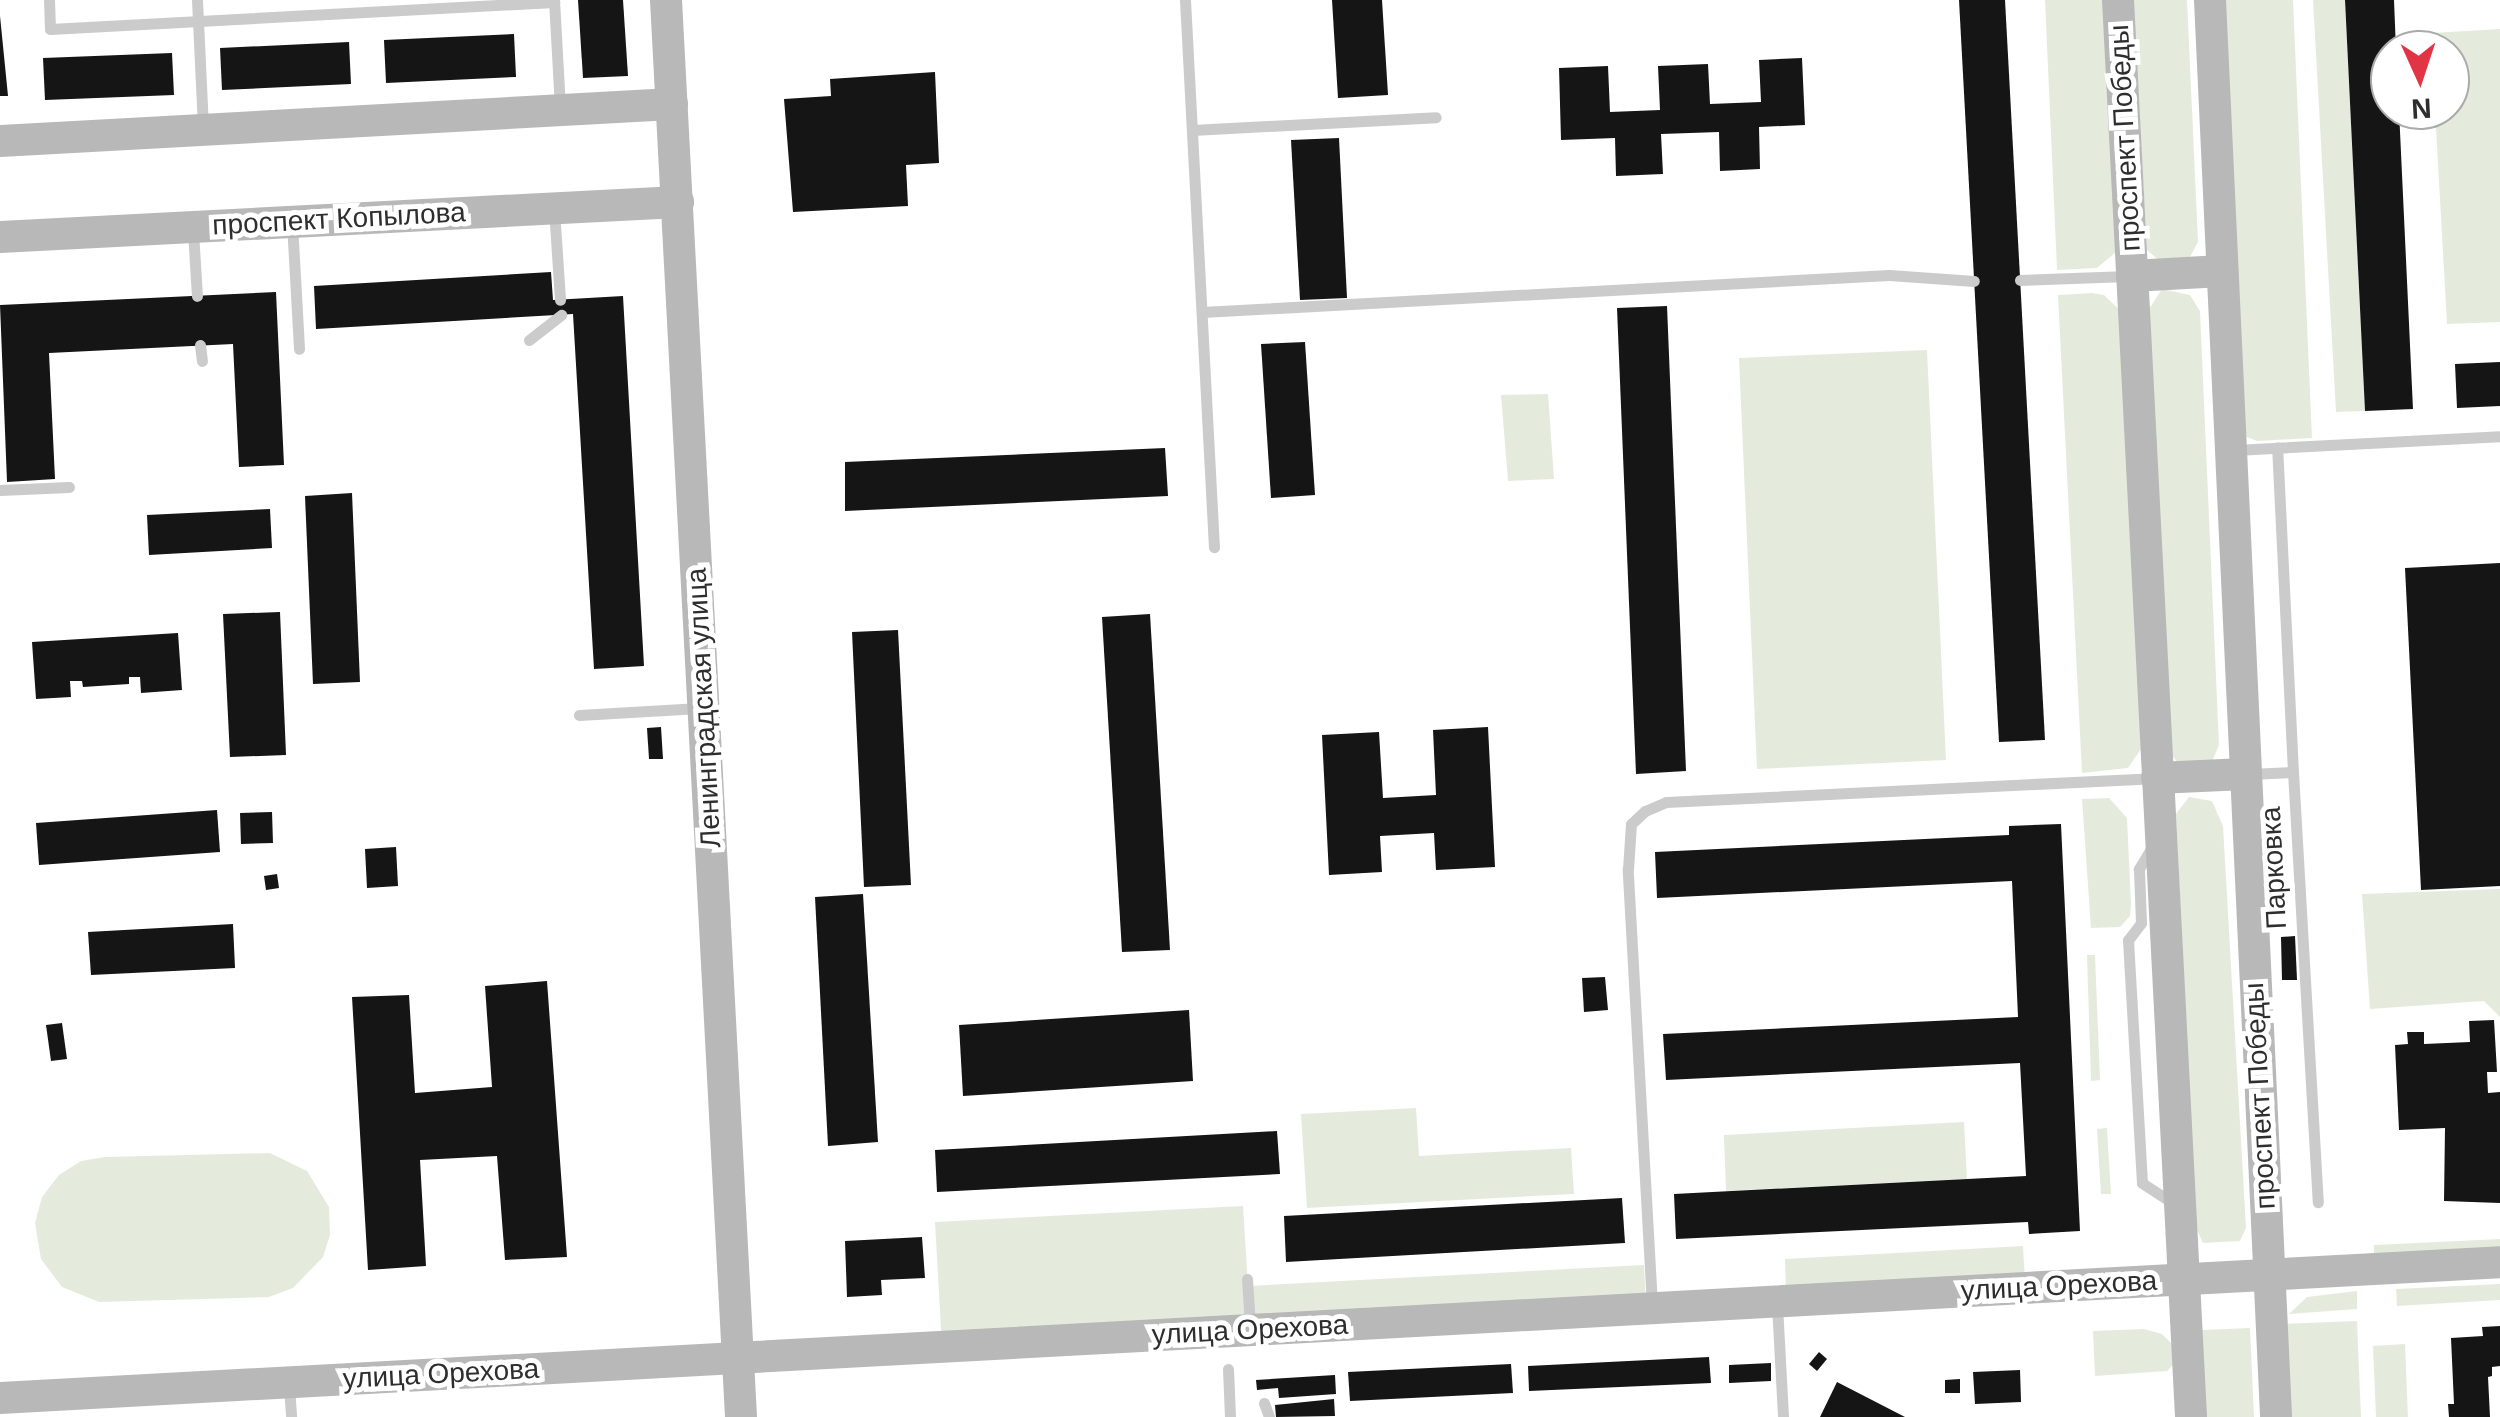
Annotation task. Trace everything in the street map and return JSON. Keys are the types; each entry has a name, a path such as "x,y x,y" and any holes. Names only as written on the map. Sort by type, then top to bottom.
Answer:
{"main road":[{"name":"Ленинградская улица","path":"666,0 741,1417"},
{"name":"проспект Победы","path":"2118,0 2178,1207 2192,1417"},
{"name":"проспект Победы","path":"2210,0 2276,1417"},
{"path":"0,141 672,104"},
{"name":"проспект Копылова","path":"0,237 678,202"},
{"name":"проспект Победы","path":"2132,276 2222,271"},
{"path":"2156,778 2245,774"},
{"name":"улица Орехова","path":"0,1398 2500,1262"}],"lane":[{"path":"49,0 50,28 387,6 554,1 560,109"},
{"path":"197,0 203,130"},
{"path":"1185,0 1214,547"},
{"path":"1192,130 1436,117"},
{"path":"554,208 560,300"},
{"path":"292,222 299,349"},
{"path":"193,227 197,296"},
{"path":"1202,312 1889,275 1974,281"},
{"path":"2020,280 2132,276"},
{"path":"529,340 560,315"},
{"path":"200,345 202,361"},
{"path":"2230,450 2500,436"},
{"name":"Парковка","path":"2277,447 2318,1202"},
{"path":"0,490 70,487"},
{"path":"580,714 705,708"},
{"path":"2245,774 2293,772"},
{"path":"1652,1308 1626,844 1630,824 1645,810 1666,802 2156,778"},
{"path":"1247,1280 1250,1330"},
{"path":"1776,1301 1783,1417"},
{"path":"1228,1369 1230,1417"},
{"path":"288,1382 291,1417"},
{"path":"1264,1404 1269,1417"}],"green space":[{"path":"2045,0 2106,0 2116,252 2097,268 2057,270"},
{"path":"2133,0 2187,0 2198,242 2189,259 2163,264 2147,250"},
{"path":"2215,0 2293,0 2312,438 2257,441 2242,435"},
{"path":"2313,0 2345,0 2365,411 2336,412"},
{"path":"2500,29 2500,322 2447,324 2436,130 2470,130 2470,31"},
{"path":"2162,289 2190,295 2200,311 2219,745 2212,762 2177,762 2172,755 2149,309"},
{"path":"2058,295 2104,295 2120,310 2141,749 2128,768 2082,773"},
{"path":"1927,350 1946,760 1757,769 1739,358"},
{"path":"1548,394 1554,479 1508,481 1501,395"},
{"path":"2189,797 2212,801 2223,826 2246,1228 2240,1241 2203,1243 2196,1228 2176,814"},
{"path":"2109,798 2127,818 2130,916 2120,927 2091,928 2082,799"},
{"path":"2500,889 2500,1017 2484,1001 2370,1009 2362,894"},
{"path":"2087,955 2095,955 2100,1080 2091,1081"},
{"path":"1416,1108 1419,1156 1571,1148 1574,1194 1307,1208 1301,1114"},
{"path":"1964,1122 1967,1179 1726,1191 1724,1135"},
{"path":"2107,1128 2111,1194 2101,1194 2097,1129"},
{"path":"270,1153 307,1171 329,1207 330,1235 323,1257 293,1288 269,1297 99,1302 62,1287 41,1259 35,1223 42,1197 59,1175 81,1161"},
{"path":"1243,1206 1248,1286 1644,1265 1646,1302 942,1346 935,1222"},
{"path":"2500,1239 2500,1252 2374,1257 2374,1245"},
{"path":"2023,1246 2025,1281 1786,1294 1785,1259"},
{"path":"2500,1284 2500,1300 2397,1306 2396,1289"},
{"path":"2357,1291 2357,1309 2289,1314 2307,1297"},
{"path":"2357,1321 2361,1417 2284,1417 2279,1324"},
{"path":"2250,1328 2254,1417 2206,1417 2201,1330"},
{"path":"2144,1329 2162,1334 2173,1345 2173,1365 2167,1371 2095,1376 2093,1331"},
{"path":"2405,1344 2408,1417 2376,1417 2373,1346"}],"building":[{"path":"578,0 623,0 628,76 583,78"},
{"path":"1332,0 1382,0 1388,95 1338,98"},
{"path":"1959,0 2005,0 2045,740 1999,742"},
{"path":"2345,0 2394,0 2395,30 2370,30 2370,130 2400,130 2413,409 2365,411"},
{"path":"0,16 8,96 0,96"},
{"path":"514,34 516,77 386,83 384,40"},
{"path":"349,42 351,84 222,90 220,48"},
{"path":"172,53 174,95 45,100 43,58"},
{"path":"1802,58 1805,125 1759,127 1760,169 1720,171 1719,132 1661,134 1663,174 1616,176 1615,138 1561,140 1559,68 1608,66 1610,112 1660,110 1658,66 1708,64 1710,104 1761,102 1759,60"},
{"path":"935,72 939,163 906,165 908,206 793,212 784,99 831,96 830,79"},
{"path":"1339,138 1347,298 1300,300 1291,140"},
{"path":"551,272 553,300 623,296 644,666 594,669 573,314 316,329 314,286"},
{"path":"276,292 284,465 239,467 233,344 49,353 55,479 7,482 0,305"},
{"path":"1667,306 1686,771 1636,774 1617,308"},
{"path":"1305,342 1315,495 1271,498 1261,344"},
{"path":"2500,362 2500,406 2457,408 2455,364"},
{"path":"1165,448 1168,496 845,511 845,462"},
{"path":"352,493 360,682 313,684 305,496"},
{"path":"270,509 272,548 149,555 147,515"},
{"path":"2500,563 2500,886 2421,890 2405,568"},
{"path":"280,612 286,755 230,757 223,614"},
{"path":"1150,614 1170,950 1122,952 1102,617"},
{"path":"898,630 911,885 864,887 852,632"},
{"path":"178,633 182,690 141,693 140,677 129,677 129,684 83,687 82,681 70,681 71,697 36,699 32,642"},
{"path":"661,727 663,759 649,759 647,728"},
{"path":"1488,727 1495,867 1436,870 1434,833 1380,836 1382,872 1329,875 1322,735 1379,732 1383,798 1436,795 1433,730"},
{"path":"217,810 220,852 39,865 36,823"},
{"path":"272,812 273,843 241,844 240,813"},
{"path":"2061,824 2080,1231 2029,1234 2028,1222 1676,1239 1674,1194 2026,1176 2020,1063 1666,1080 1663,1034 2018,1017 2012,881 1657,898 1655,852 2009,835 2009,826"},
{"path":"396,847 398,886 367,888 365,849"},
{"path":"277,874 279,888 266,890 264,876"},
{"path":"863,894 878,1142 828,1146 815,897"},
{"path":"233,924 235,968 91,975 88,932"},
{"path":"2295,936 2297,980 2282,980 2281,937"},
{"path":"1605,977 1608,1010 1584,1012 1582,978"},
{"path":"547,981 567,1257 505,1260 497,1156 420,1160 426,1266 368,1270 352,997 409,995 415,1093 492,1087 485,986"},
{"path":"1189,1010 1193,1081 963,1096 959,1025"},
{"path":"2494,1020 2497,1072 2487,1072 2488,1093 2500,1092 2500,1203 2444,1201 2445,1128 2399,1130 2395,1045 2408,1044 2407,1032 2424,1032 2424,1044 2470,1042 2469,1021"},
{"path":"62,1023 67,1059 51,1061 46,1025"},
{"path":"1277,1131 1280,1174 937,1192 935,1150"},
{"path":"1622,1198 1625,1243 1286,1262 1284,1216"},
{"path":"922,1237 925,1278 881,1280 882,1295 847,1297 845,1241"},
{"path":"2500,1326 2500,1366 2492,1367 2492,1376 2488,1377 2490,1417 2449,1417 2448,1404 2454,1404 2451,1338 2483,1336 2482,1327"},
{"path":"1819,1352 1827,1359 1817,1371 1809,1364"},
{"path":"1709,1357 1711,1383 1529,1391 1528,1366"},
{"path":"1771,1363 1771,1381 1729,1383 1729,1365"},
{"path":"1511,1364 1513,1393 1350,1401 1348,1372"},
{"path":"2020,1370 2021,1402 1975,1404 1973,1372"},
{"path":"1335,1375 1336,1394 1279,1398 1278,1388 1257,1390 1256,1380"},
{"path":"1960,1379 1960,1393 1945,1393 1945,1380"},
{"path":"1837,1382 1905,1417 1820,1417"},
{"path":"1334,1399 1335,1416 1276,1417 1275,1405"}]}
